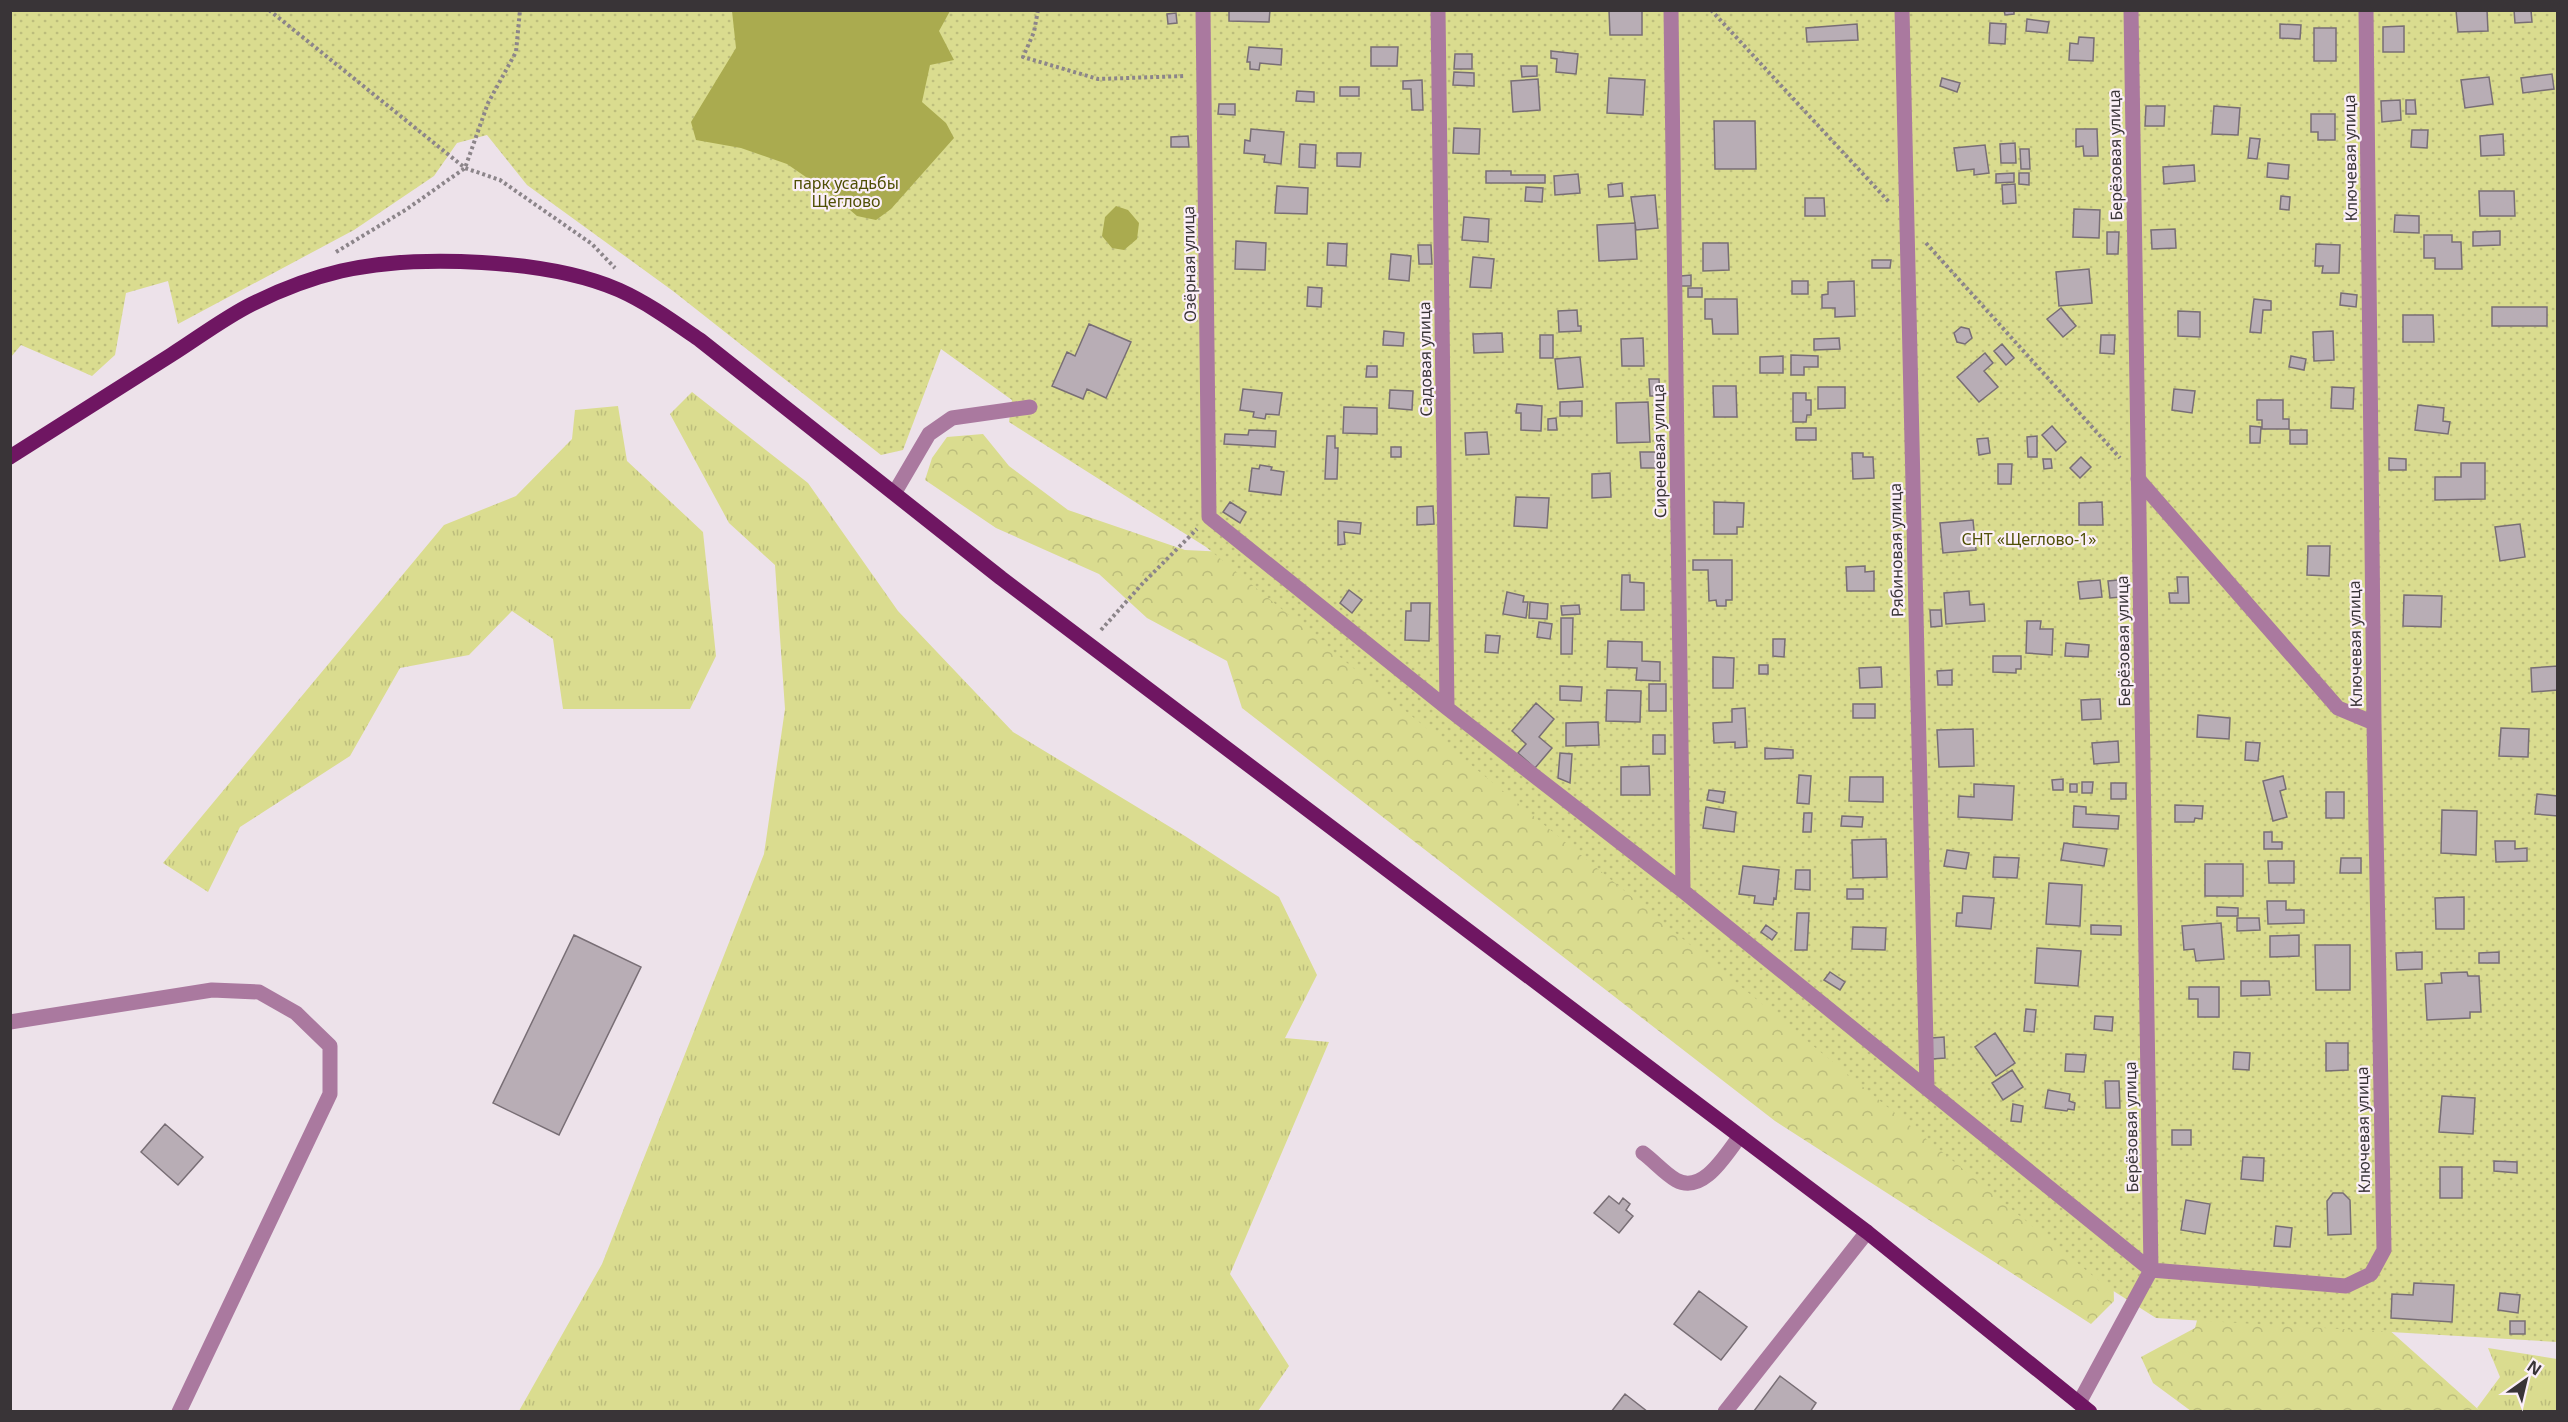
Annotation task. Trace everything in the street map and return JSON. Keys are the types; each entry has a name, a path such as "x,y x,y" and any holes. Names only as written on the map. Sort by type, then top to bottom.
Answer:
{"main road":[{"path":"10,457 251,304 301,283 342,271 384,264 483,263 547,271 590,280 619,290 652,308 700,340 1089,644 1867,1232 2085,1407"}],"street":[{"name":"Озёрная улица","path":"1203,10 1209,517"},
{"name":"Садовая улица","path":"1438,10 1447,708"},
{"name":"Сиреневая улица","path":"1671,10 1683,891"},
{"name":"Рябиновая улица","path":"1902,10 1927,1088"},
{"name":"Берёзовая улица","path":"2131,10 2151,1270"},
{"name":"Ключевая улица","path":"2151,1270 2346,1286 2371,1274 2384,1250 2374,723 2366,10"},
{"path":"895,492 929,434 952,418 1030,407"},
{"path":"2138,479 2338,708 2374,723"},
{"path":"1209,517 1447,708 1683,891 2151,1270 2085,1407"},
{"path":"10,1022 212,990 259,992 296,1013 330,1046 330,1094 180,1412"},
{"path":"1643,1153 1677,1180 1691,1183 1707,1177 1740,1136"},
{"path":"1725,1412 1867,1232"}],"path":[{"path":"269,10 465,168 500,180 592,244 622,276"},
{"path":"329,256 407,209 465,168 488,103 516,52 520,10"},
{"path":"1038,10 1034,32 1023,57 1098,79 1204,76"},
{"path":"1711,10 1907,222 2138,479"},
{"path":"1089,644 1143,583 1209,517"}],"green space":[{"name":"СНТ «Щеглово-1»","path":"11,11 2557,11 2557,1342 2156,1318 2104,1285 1206,547 1009,422 1012,400 941,349 903,450 881,455 673,291 527,185 487,135 457,143 434,176 354,230 178,324 168,281 126,293 115,355 92,376 21,345 11,357"},
{"path":"692,392 808,483 898,611 1013,732 1185,836 1279,897 1317,975 1285,1038 1329,1042 1230,1274 1289,1366 1258,1411 519,1411 602,1264 764,854 785,709 775,565 729,523 670,414"},
{"path":"618,406 627,461 703,532 716,656 690,709 563,709 553,639 512,611 469,655 400,668 350,756 240,827 208,892 163,863 444,525 516,496 572,439 575,410"},
{"path":"983,434 1009,466 1068,510 1185,550 1227,552 2113,1264 2114,1301 2091,1324 1775,1121 1242,708 1227,661 1147,618 1099,574 996,528 925,480 932,458 947,437"},
{"path":"2209,1275 2350,1295 2480,1411 2191,1411 2153,1383 2141,1357 2195,1328"},
{"path":"2488,1348 2557,1359 2557,1411 2480,1412 2477,1408 2500,1377"}],"shaded area":[{"path":"732,11 950,11 939,31 954,60 930,65 922,102 946,123 954,138 891,209 876,220 857,216 835,197 787,164 741,148 696,140 691,122 736,48"},
{"path":"1116,206 1128,210 1139,223 1137,239 1124,250 1112,248 1102,236 1105,217"}],"building":[{"path":"1229,10 1270,10 1269,22 1229,21"},
{"path":"1609,10 1642,10 1642,35 1610,35"},
{"path":"2004,10 2014,10 2014,14 2005,15"},
{"path":"2456,10 2487,10 2488,31 2458,32"},
{"path":"2514,10 2531,10 2532,22 2515,23"},
{"path":"1176,13 1177,23 1168,24 1167,14"},
{"path":"2027,19 2049,22 2047,33 2026,31"},
{"path":"1990,23 2006,24 2005,44 1989,43"},
{"path":"1857,24 1858,40 1807,42 1806,28"},
{"path":"2280,24 2301,25 2300,39 2280,38"},
{"path":"2404,26 2404,52 2383,52 2383,27"},
{"path":"2314,28 2336,28 2336,61 2314,61"},
{"path":"2079,37 2094,38 2093,61 2069,60 2070,43 2078,44"},
{"path":"1249,47 1282,49 1281,65 1260,63 1259,70 1250,69 1250,62 1247,62"},
{"path":"1371,47 1398,47 1397,66 1371,66"},
{"path":"1551,51 1578,54 1576,74 1556,72 1557,59 1551,58"},
{"path":"1455,54 1472,54 1472,69 1454,69"},
{"path":"1521,66 1537,66 1537,76 1522,77"},
{"path":"1454,72 1474,73 1474,86 1453,85"},
{"path":"2552,74 2554,89 2523,93 2521,78"},
{"path":"2489,77 2493,104 2465,108 2461,80"},
{"path":"1609,78 1645,80 1643,115 1607,113"},
{"path":"1942,78 1960,83 1957,92 1940,86"},
{"path":"1538,79 1540,110 1513,112 1511,81"},
{"path":"1422,80 1423,110 1412,110 1411,89 1403,89 1403,81"},
{"path":"1340,87 1359,87 1359,96 1340,96"},
{"path":"1297,91 1314,92 1314,102 1296,101"},
{"path":"2400,100 2401,120 2382,122 2381,101"},
{"path":"2406,100 2415,100 2416,114 2406,114"},
{"path":"1219,104 1235,104 1235,115 1218,114"},
{"path":"2146,106 2165,106 2164,126 2145,126"},
{"path":"2214,106 2240,108 2238,135 2212,134"},
{"path":"2311,114 2335,114 2335,140 2318,140 2318,132 2311,132"},
{"path":"1714,121 1755,121 1756,169 1715,169"},
{"path":"1454,128 1480,129 1479,154 1453,153"},
{"path":"1251,129 1284,132 1281,164 1264,162 1265,155 1244,153 1245,140 1250,141"},
{"path":"2076,129 2097,129 2098,156 2084,156 2083,146 2076,147"},
{"path":"2412,130 2428,130 2427,148 2411,147"},
{"path":"2503,134 2504,155 2481,156 2480,136"},
{"path":"1188,136 1189,147 1171,147 1171,137"},
{"path":"2250,138 2260,139 2257,159 2248,158"},
{"path":"2015,143 2016,163 2001,163 2000,144"},
{"path":"1300,144 1316,145 1315,168 1299,167"},
{"path":"1985,145 1989,173 1974,175 1974,169 1957,171 1954,148"},
{"path":"2020,149 2029,149 2030,169 2021,169"},
{"path":"1337,153 1361,153 1360,167 1337,166"},
{"path":"2268,163 2289,165 2288,179 2267,177"},
{"path":"2194,165 2195,181 2164,184 2163,167"},
{"path":"1486,171 1511,171 1511,175 1545,175 1545,183 1486,183"},
{"path":"2014,173 2014,182 1996,183 1996,174"},
{"path":"2019,173 2029,173 2029,185 2019,184"},
{"path":"1578,174 1580,193 1555,195 1554,176"},
{"path":"1622,183 1623,196 1609,197 1608,185"},
{"path":"2015,184 2016,203 2003,204 2002,185"},
{"path":"1277,186 1308,188 1307,214 1275,213"},
{"path":"1526,187 1543,188 1542,202 1525,201"},
{"path":"2479,191 2514,191 2515,216 2480,216"},
{"path":"1655,195 1658,228 1636,230 1631,197"},
{"path":"2281,196 2290,197 2289,210 2280,209"},
{"path":"1805,198 1824,198 1825,216 1805,216"},
{"path":"2074,209 2100,210 2099,238 2073,237"},
{"path":"2395,215 2419,216 2419,233 2394,232"},
{"path":"1464,217 1489,219 1488,242 1462,240"},
{"path":"1635,223 1637,259 1599,261 1597,225"},
{"path":"2175,229 2176,248 2152,249 2151,230"},
{"path":"2500,231 2500,245 2473,246 2473,232"},
{"path":"2107,232 2119,232 2118,254 2107,254"},
{"path":"2424,235 2452,235 2452,242 2461,242 2462,269 2435,269 2435,258 2424,258"},
{"path":"1236,241 1266,243 1265,270 1235,269"},
{"path":"1328,243 1347,244 1346,266 1327,265"},
{"path":"1703,243 1728,243 1729,270 1703,271"},
{"path":"2316,244 2340,245 2339,273 2322,273 2323,266 2315,266"},
{"path":"1418,245 1431,245 1432,264 1419,264"},
{"path":"1391,254 1411,256 1409,281 1389,279"},
{"path":"1473,257 1494,259 1491,288 1470,287"},
{"path":"1872,260 1891,260 1890,268 1872,268"},
{"path":"2089,269 2092,303 2059,306 2056,272"},
{"path":"1691,275 1691,286 1681,286 1681,276"},
{"path":"1792,281 1808,281 1808,294 1792,294"},
{"path":"1854,281 1855,316 1835,317 1835,308 1822,308 1822,295 1828,294 1828,282"},
{"path":"1308,287 1322,288 1321,307 1307,306"},
{"path":"1688,288 1702,288 1702,297 1688,297"},
{"path":"2341,293 2357,295 2356,307 2340,305"},
{"path":"1705,299 1737,299 1738,334 1713,334 1712,319 1705,319"},
{"path":"2254,299 2271,301 2271,310 2263,310 2261,333 2250,332"},
{"path":"2492,307 2547,307 2547,326 2492,326"},
{"path":"2061,308 2076,326 2063,337 2047,319"},
{"path":"1577,310 1578,326 1581,326 1581,331 1559,332 1558,311"},
{"path":"2178,311 2200,312 2200,337 2178,336"},
{"path":"2403,315 2433,315 2434,342 2403,342"},
{"path":"1089,324 1131,342 1106,398 1087,389 1083,399 1052,386 1067,352 1075,356"},
{"path":"1961,327 1969,329 1972,338 1965,344 1957,342 1954,333"},
{"path":"1384,331 1404,333 1403,346 1383,345"},
{"path":"2333,331 2334,360 2314,361 2313,332"},
{"path":"1502,333 1503,352 1474,353 1473,334"},
{"path":"1540,335 1553,335 1553,358 1540,358"},
{"path":"2101,335 2115,335 2114,354 2100,353"},
{"path":"1643,338 1644,366 1622,366 1621,339"},
{"path":"1839,338 1840,349 1814,350 1814,339"},
{"path":"2002,344 2014,358 2006,365 1994,351"},
{"path":"1985,353 1993,363 1984,371 1998,387 1979,402 1957,377"},
{"path":"1791,355 1818,356 1818,367 1804,367 1804,375 1791,375"},
{"path":"1783,356 1783,373 1760,373 1760,357"},
{"path":"2291,356 2306,359 2304,370 2289,367"},
{"path":"1580,357 1583,387 1558,389 1555,359"},
{"path":"1367,366 1377,366 1377,377 1366,377"},
{"path":"1649,379 1659,379 1660,396 1650,396"},
{"path":"1713,386 1736,386 1737,417 1714,417"},
{"path":"1818,387 1845,387 1845,408 1818,409"},
{"path":"2332,387 2354,388 2353,409 2331,408"},
{"path":"1243,389 1282,393 1279,415 1266,414 1265,419 1253,417 1254,412 1240,410"},
{"path":"2174,389 2195,391 2192,413 2172,410"},
{"path":"1390,390 1413,391 1412,410 1389,408"},
{"path":"1793,393 1806,393 1806,400 1811,400 1811,415 1807,415 1806,422 1793,422"},
{"path":"2257,400 2283,400 2283,419 2289,419 2289,429 2262,429 2262,420 2257,420"},
{"path":"1582,401 1582,416 1560,416 1560,402"},
{"path":"1648,402 1650,442 1617,443 1616,403"},
{"path":"1517,404 1542,406 1541,431 1521,430 1521,413 1516,413"},
{"path":"2418,405 2444,408 2443,421 2450,422 2448,434 2415,430"},
{"path":"1344,407 1377,408 1377,434 1343,433"},
{"path":"1556,418 1557,430 1548,430 1548,419"},
{"path":"2052,426 2066,442 2056,451 2042,435"},
{"path":"2250,426 2261,427 2260,443 2250,443"},
{"path":"1796,428 1816,428 1816,440 1796,440"},
{"path":"1249,430 1276,431 1275,447 1224,444 1225,434 1248,435"},
{"path":"2290,430 2307,430 2307,444 2290,444"},
{"path":"1487,432 1489,454 1466,455 1465,433"},
{"path":"1327,436 1335,436 1335,448 1338,448 1337,479 1325,479"},
{"path":"2037,436 2037,457 2028,457 2027,437"},
{"path":"1988,438 1990,453 1979,455 1977,439"},
{"path":"1391,447 1401,447 1401,457 1391,457"},
{"path":"1640,452 1663,452 1663,468 1641,468"},
{"path":"1852,453 1863,453 1863,457 1873,457 1874,478 1853,479"},
{"path":"2081,457 2091,467 2080,478 2070,468"},
{"path":"2389,458 2406,459 2406,470 2389,470"},
{"path":"2043,459 2051,459 2052,468 2044,469"},
{"path":"2461,463 2485,463 2485,499 2435,500 2435,477 2461,477"},
{"path":"1998,464 2012,464 2011,484 1998,484"},
{"path":"1260,465 1284,472 1281,495 1249,491 1252,468 1259,469"},
{"path":"1610,473 1611,497 1592,498 1592,474"},
{"path":"1516,497 1549,498 1547,528 1514,526"},
{"path":"1230,502 1246,512 1240,523 1223,512"},
{"path":"1714,502 1744,503 1743,527 1737,527 1737,534 1714,534"},
{"path":"2102,502 2103,525 2079,525 2079,503"},
{"path":"1433,506 1434,524 1417,525 1417,507"},
{"path":"1973,520 1976,550 1943,553 1940,523"},
{"path":"1338,521 1361,523 1360,534 1344,532 1345,544 1338,545"},
{"path":"2520,524 2525,557 2500,561 2495,527"},
{"path":"2308,546 2330,546 2329,576 2307,575"},
{"path":"1693,560 1732,560 1732,600 1726,600 1726,606 1717,606 1716,600 1709,601 1708,570 1693,570"},
{"path":"1865,566 1865,572 1874,571 1874,591 1847,591 1846,567"},
{"path":"1622,575 1630,575 1630,582 1644,583 1644,610 1621,610"},
{"path":"2177,577 2188,577 2189,603 2170,603 2169,593 2178,593"},
{"path":"2100,580 2102,597 2080,599 2078,582"},
{"path":"2118,580 2120,597 2110,598 2108,581"},
{"path":"1349,590 1362,600 1352,613 1340,603"},
{"path":"1969,591 1970,605 1984,604 1985,621 1946,624 1944,593"},
{"path":"1507,592 1524,596 1523,602 1528,602 1526,618 1503,614"},
{"path":"2404,595 2442,596 2441,627 2403,626"},
{"path":"1530,602 1548,604 1547,619 1529,618"},
{"path":"1411,603 1430,603 1429,641 1405,640 1406,611 1411,611"},
{"path":"1579,605 1580,614 1562,615 1561,606"},
{"path":"1930,610 1941,610 1942,626 1931,627"},
{"path":"1561,618 1573,618 1572,654 1561,654"},
{"path":"2027,621 2041,621 2040,629 2053,629 2052,655 2026,653"},
{"path":"1539,622 1552,624 1550,639 1537,637"},
{"path":"1486,635 1500,636 1498,653 1485,652"},
{"path":"1773,639 1785,639 1784,657 1773,656"},
{"path":"1608,641 1642,642 1642,661 1660,662 1660,681 1636,680 1637,668 1607,667"},
{"path":"2066,643 2089,645 2088,657 2065,656"},
{"path":"1993,656 2021,656 2021,669 2016,669 2016,673 1993,672"},
{"path":"1713,657 1734,658 1733,688 1713,688"},
{"path":"1759,665 1768,665 1768,674 1759,674"},
{"path":"2558,666 2558,690 2532,692 2531,668"},
{"path":"1881,667 1882,687 1860,688 1859,668"},
{"path":"1952,670 1952,685 1938,685 1937,671"},
{"path":"1649,684 1666,684 1666,711 1649,711"},
{"path":"1560,686 1582,687 1581,701 1560,700"},
{"path":"1607,690 1641,691 1640,722 1606,721"},
{"path":"2100,699 2101,719 2082,720 2081,700"},
{"path":"1536,703 1554,719 1539,737 1552,748 1535,768 1518,753 1526,744 1512,731"},
{"path":"1853,704 1875,704 1875,718 1853,718"},
{"path":"1745,708 1747,747 1735,748 1735,742 1714,743 1713,723 1732,722 1732,709"},
{"path":"2198,715 2230,718 2229,739 2197,737"},
{"path":"1598,722 1599,745 1566,746 1566,723"},
{"path":"2501,728 2529,729 2528,757 2499,756"},
{"path":"1973,729 1974,766 1939,767 1937,730"},
{"path":"1653,735 1665,735 1665,754 1653,754"},
{"path":"2118,741 2119,762 2094,764 2092,743"},
{"path":"2246,742 2260,743 2258,761 2245,760"},
{"path":"1765,748 1793,750 1793,758 1765,759"},
{"path":"1560,753 1572,754 1570,783 1558,778"},
{"path":"1649,766 1650,795 1621,795 1621,767"},
{"path":"1799,775 1811,776 1809,804 1797,803"},
{"path":"2283,776 2286,789 2280,791 2287,817 2273,821 2263,781"},
{"path":"1850,777 1883,777 1883,802 1849,801"},
{"path":"2063,779 2063,790 2053,790 2052,780"},
{"path":"2082,782 2093,782 2092,793 2082,793"},
{"path":"2111,783 2126,783 2126,799 2111,799"},
{"path":"1974,784 2014,786 2012,820 1958,817 1959,796 1974,797"},
{"path":"2070,784 2077,784 2077,792 2070,792"},
{"path":"1709,790 1725,792 1723,803 1707,800"},
{"path":"2326,792 2344,792 2344,818 2326,818"},
{"path":"2537,794 2558,796 2558,816 2535,814"},
{"path":"2175,805 2203,806 2202,819 2195,818 2194,822 2175,822"},
{"path":"2074,806 2086,807 2086,814 2119,816 2118,829 2073,827"},
{"path":"1706,807 1736,812 1734,832 1703,828"},
{"path":"2442,810 2477,811 2476,855 2441,853"},
{"path":"1804,813 1812,813 1811,832 1803,832"},
{"path":"1842,816 1863,817 1862,827 1841,826"},
{"path":"2264,832 2272,832 2272,842 2282,842 2282,849 2264,849"},
{"path":"1886,839 1887,877 1853,878 1852,840"},
{"path":"2495,841 2515,841 2515,849 2527,848 2527,861 2496,862"},
{"path":"2064,843 2107,849 2104,866 2061,860"},
{"path":"1947,850 1969,853 1966,869 1944,866"},
{"path":"1994,857 2019,858 2017,878 1993,877"},
{"path":"2341,858 2361,858 2361,873 2340,873"},
{"path":"2268,861 2294,861 2294,883 2269,883"},
{"path":"2205,864 2243,864 2243,896 2205,896"},
{"path":"1743,866 1779,870 1776,899 1774,898 1773,905 1754,903 1755,896 1739,894"},
{"path":"1796,870 1810,870 1810,890 1795,889"},
{"path":"2049,883 2082,885 2080,926 2046,924"},
{"path":"1847,889 1863,889 1863,899 1847,899"},
{"path":"1963,896 1994,898 1991,929 1956,926 1957,913 1962,913"},
{"path":"2464,897 2464,929 2436,929 2435,898"},
{"path":"2267,901 2286,901 2286,910 2304,910 2304,923 2268,924"},
{"path":"2217,907 2238,908 2238,916 2217,916"},
{"path":"1797,913 1809,913 1807,950 1795,950"},
{"path":"2237,918 2259,918 2260,930 2237,931"},
{"path":"2221,923 2224,959 2196,961 2194,949 2184,950 2182,926"},
{"path":"1766,925 1777,933 1772,940 1761,932"},
{"path":"2091,925 2121,926 2121,935 2091,934"},
{"path":"1853,927 1886,928 1885,950 1852,949"},
{"path":"574,935 641,967 559,1135 493,1103"},
{"path":"2299,935 2299,956 2270,957 2270,936"},
{"path":"2315,945 2350,945 2350,990 2316,990"},
{"path":"2037,948 2081,951 2078,986 2035,983"},
{"path":"2422,952 2422,969 2397,970 2396,953"},
{"path":"2499,952 2499,963 2479,963 2479,953"},
{"path":"1830,972 1845,982 1840,990 1824,980"},
{"path":"2467,972 2468,976 2479,976 2481,1012 2470,1012 2470,1018 2427,1020 2425,984 2442,983 2441,973"},
{"path":"2241,981 2269,981 2270,995 2241,996"},
{"path":"2189,987 2219,987 2219,1017 2198,1017 2198,999 2189,999"},
{"path":"2026,1009 2036,1010 2034,1032 2024,1031"},
{"path":"2095,1016 2113,1017 2112,1031 2094,1029"},
{"path":"1995,1033 2015,1063 1996,1076 1975,1047"},
{"path":"1944,1037 1945,1058 1932,1059 1931,1038"},
{"path":"2326,1043 2348,1043 2348,1070 2326,1071"},
{"path":"2234,1052 2250,1053 2249,1070 2233,1069"},
{"path":"2066,1054 2086,1055 2084,1072 2065,1071"},
{"path":"2012,1070 2023,1087 2003,1100 1992,1083"},
{"path":"2105,1081 2119,1081 2120,1108 2106,1108"},
{"path":"2048,1090 2070,1094 2069,1101 2075,1103 2074,1110 2045,1108"},
{"path":"2442,1096 2475,1098 2473,1134 2439,1132"},
{"path":"2013,1104 2023,1106 2021,1122 2011,1121"},
{"path":"165,1124 203,1157 178,1185 141,1152"},
{"path":"2172,1130 2191,1130 2191,1145 2172,1145"},
{"path":"2243,1157 2264,1158 2263,1181 2241,1179"},
{"path":"2494,1161 2517,1162 2517,1173 2494,1171"},
{"path":"2440,1167 2462,1167 2462,1198 2440,1198"},
{"path":"2333,1193 2343,1193 2350,1200 2351,1234 2328,1235 2327,1201"},
{"path":"1609,1196 1619,1204 1623,1198 1630,1204 1626,1210 1633,1216 1619,1233 1594,1213"},
{"path":"2186,1200 2210,1204 2205,1234 2181,1230"},
{"path":"2276,1226 2292,1228 2290,1247 2274,1246"},
{"path":"2414,1283 2454,1285 2452,1322 2391,1318 2392,1294 2413,1295"},
{"path":"1699,1291 1747,1327 1721,1360 1674,1324"},
{"path":"2500,1293 2520,1295 2518,1313 2498,1310"},
{"path":"2510,1321 2525,1321 2525,1334 2510,1334"},
{"path":"1780,1376 1816,1403 1810,1412 1754,1411"},
{"path":"1625,1394 1648,1412 1611,1412"}],"park label":[{"name":"парк усадьбы Щеглово","path":"846,192"}]}
